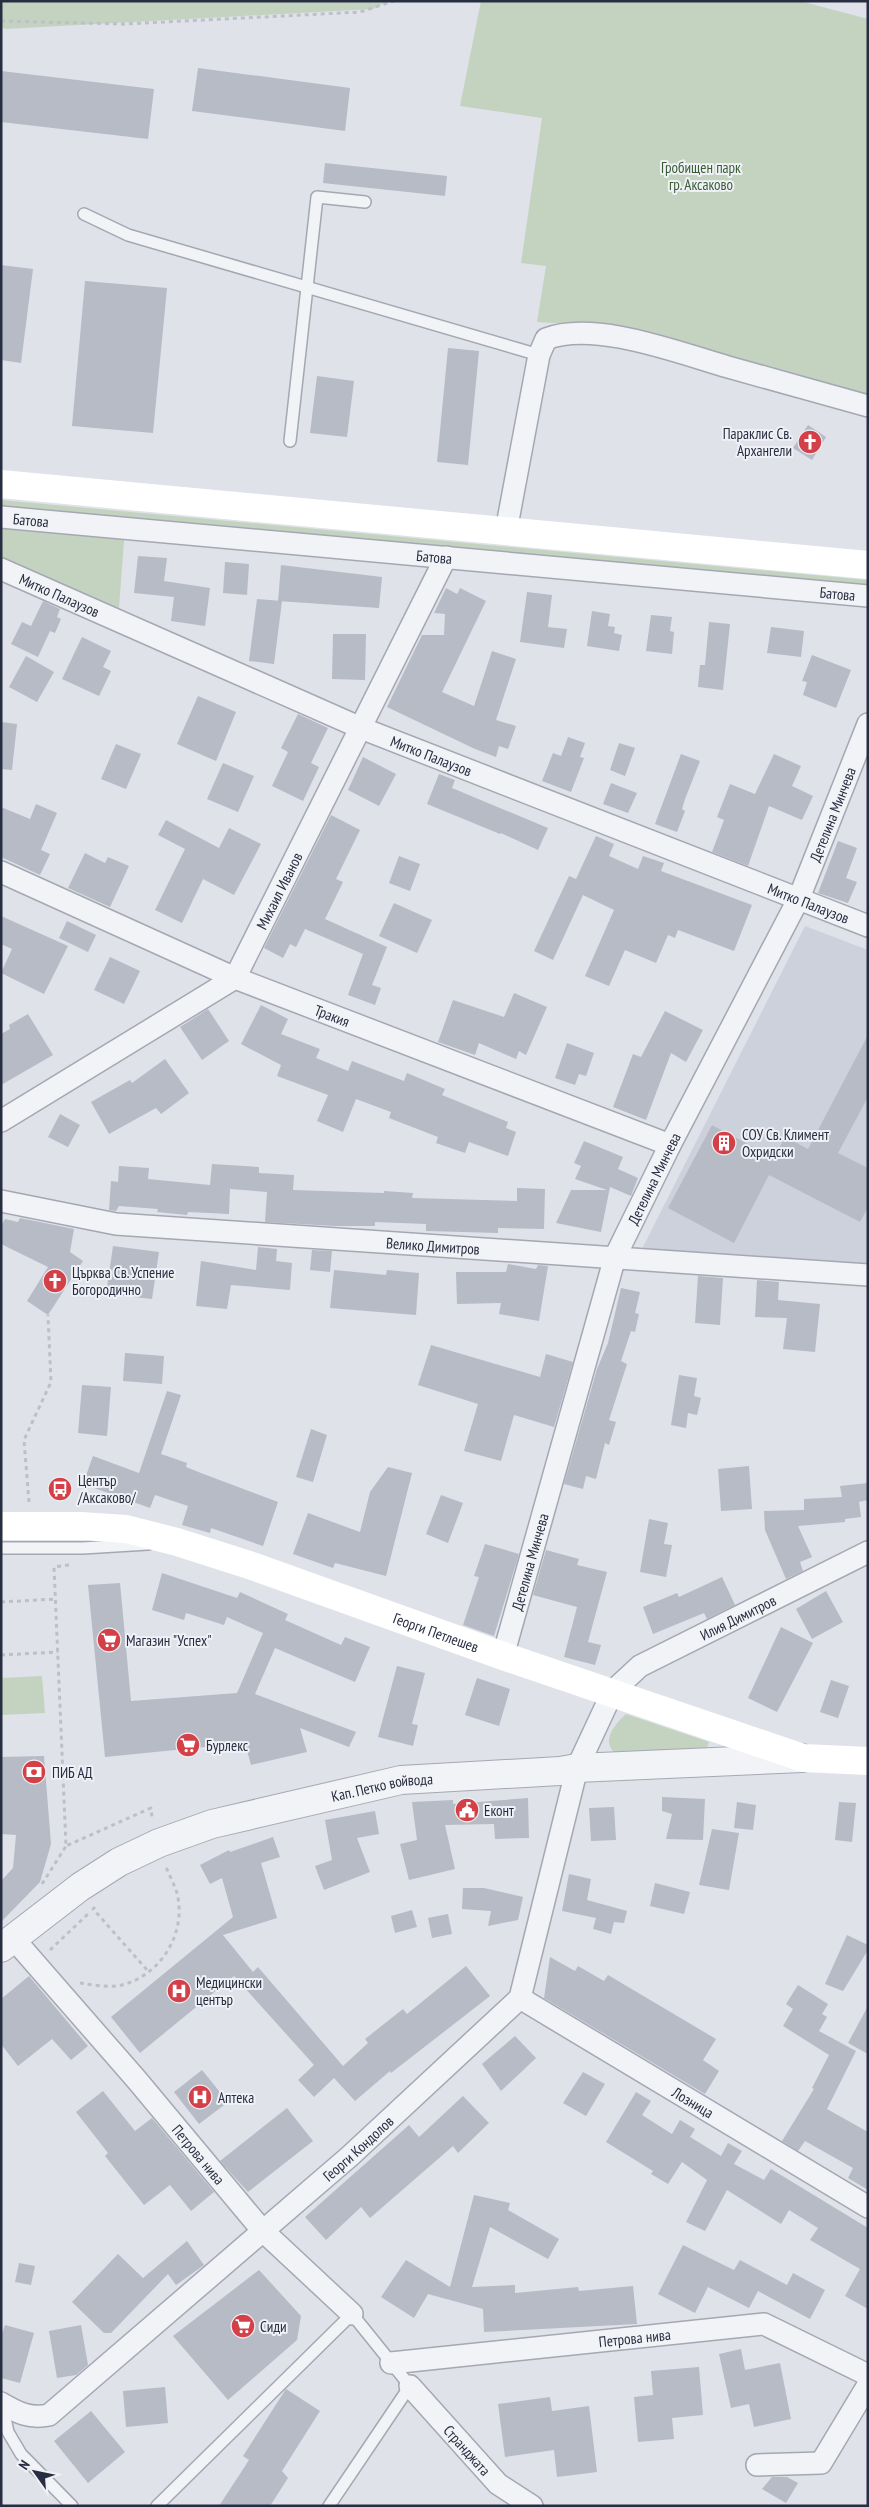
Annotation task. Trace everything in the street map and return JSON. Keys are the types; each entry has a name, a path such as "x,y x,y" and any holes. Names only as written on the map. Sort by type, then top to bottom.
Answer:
{"main road":[{"path":"1,484 868,566"},
{"name":"Георги Петлешев","path":"1,1526 81,1526 126,1529 177,1542 261,1569 503,1656 613,1691 803,1758 868,1761"}],"street":[{"path":"506,531 539,356 546,339 558,334 582,333 628,339 868,406"},
{"name":"Батова","path":"1,517 868,596"},
{"name":"Михаил Иванов","path":"235,978 446,557"},
{"name":"Митко Палаузов","path":"1,570 361,728 868,926"},
{"name":"Детелина Минчева","path":"503,1656 615,1257 670,1144 799,898 868,724"},
{"name":"Тракия","path":"1,872 235,978 670,1144"},
{"path":"1,1121 235,978"},
{"name":"Велико Димитров","path":"1,1201 116,1224 868,1275"},
{"name":"Илия Димитров","path":"613,1691 640,1666 868,1552"},
{"path":"520,1998 577,1768 613,1691"},
{"name":"Кап. Петко войвода","path":"7,1943 80,1887 118,1862 159,1843 212,1824 401,1780 560,1771 577,1768 803,1758"},
{"name":"Петрова нива","path":"7,1943 35,1964 262,2230 352,2314"},
{"name":"Лозница","path":"520,1998 868,2207"},
{"name":"Георги Кондолов","path":"2,2403 25,2416 37,2418 49,2415 350,2156 520,1998"},
{"name":"Петрова нива","path":"391,2363 764,2324 868,2375"},
{"path":"757,2466 822,2463 868,2385"},
{"name":"Странджата","path":"410,2386 498,2484 532,2506"}],"lane":[{"path":"290,441 317,197 365,202"},
{"path":"84,214 128,235 539,356"},
{"path":"1,1548 83,1548 177,1542"},
{"path":"157,2506 352,2314"},
{"name":"Петрова нива","path":"352,2314 410,2386"},
{"path":"329,2506 410,2386"},
{"path":"2,2403 8,2432 21,2454 72,2506"}],"path":[{"path":"1,21 124,24 283,16 360,12 394,1"},
{"path":"27,1502 24,1440 51,1382 48,1315"},
{"path":"44,1883 66,1846 54,1567 72,1565"},
{"path":"1,1602 56,1599"},
{"path":"1,1655 58,1652"},
{"path":"66,1846 151,1808 152,1818"},
{"path":"78,1983 97,1986 120,1985 139,1978 158,1964 174,1943 178,1920 177,1894 162,1858"},
{"path":"35,1964 100,1903"},
{"path":"93,1909 148,1971"}],"shaded area":[{"path":"805,926 868,950 868,1264 642,1249"}],"green space":[{"path":"1,1 388,1 373,9 5,29 1,27"},
{"name":"Гробищен парк гр. Аксаково","path":"481,1 800,1 868,19 868,397 619,327 537,322 546,266 521,263 542,118 460,106"},
{"path":"1,500 868,580 868,596 125,528 118,621 1,569"},
{"path":"42,1676 45,1713 1,1715 1,1678"},
{"path":"626,1714 709,1742 707,1748 701,1750 614,1752 610,1747 609,1737 614,1727"}],"building":[{"path":"198,68 350,88 345,131 192,111"},
{"path":"1,71 154,89 148,139 1,122"},
{"path":"325,163 447,176 445,196 323,183"},
{"path":"1,265 33,269 21,363 1,360"},
{"path":"85,281 167,288 153,433 72,426"},
{"path":"448,348 479,351 468,465 437,462"},
{"path":"317,376 354,381 347,437 310,433"},
{"name":"Параклис Св. Архангели","path":"808,425 826,437 812,460 793,448"},
{"path":"138,556 167,558 164,581 210,588 205,626 171,621 174,597 134,593"},
{"path":"225,562 249,564 247,595 223,593"},
{"path":"281,565 382,577 379,608 278,601"},
{"path":"446,588 457,594 460,588 486,601 442,692 474,706 492,651 516,659 496,720 516,726 508,749 499,746 496,757 387,707 422,635 444,635 445,614 434,613"},
{"path":"527,592 552,595 548,627 567,629 564,648 520,642"},
{"path":"257,599 282,601 274,664 249,661"},
{"path":"43,601 60,609 57,617 61,619 55,633 50,631 38,657 11,644 22,622 31,626"},
{"path":"592,611 610,614 608,626 615,627 614,633 622,635 619,651 587,646"},
{"path":"651,615 672,617 670,631 674,632 672,654 646,651"},
{"path":"709,622 730,624 723,690 698,687 700,665 705,665"},
{"path":"771,627 804,631 801,657 767,653"},
{"path":"333,634 366,634 365,680 332,679"},
{"path":"82,637 111,651 103,667 111,671 99,696 62,679"},
{"path":"812,655 851,670 836,708 803,695 807,682 802,681"},
{"path":"26,656 54,672 37,702 9,687"},
{"path":"198,696 236,712 216,761 177,744"},
{"path":"298,714 328,728 311,763 319,767 303,801 272,786 288,752 281,748"},
{"path":"1,722 17,724 12,770 1,769"},
{"path":"568,737 585,743 580,757 584,758 571,792 542,781 553,753 561,756"},
{"path":"619,743 635,748 625,776 610,770"},
{"path":"116,744 141,754 126,789 101,779"},
{"path":"681,754 700,761 685,799 682,809 685,811 677,832 655,824"},
{"path":"774,754 801,766 792,786 813,796 802,820 769,806 748,866 712,852 724,820 717,817 730,784 755,794"},
{"path":"363,757 396,774 379,806 348,790"},
{"path":"223,763 254,776 238,812 207,799"},
{"path":"439,774 455,780 452,788 548,828 538,850 501,833 427,804"},
{"path":"611,783 637,793 628,813 603,804"},
{"path":"36,804 57,813 41,850 50,854 40,875 1,857 1,807 30,819"},
{"path":"331,815 360,830 336,879 343,882 325,919 387,947 372,985 381,988 375,1005 348,995 363,954 305,929 296,947 290,944 283,958 264,948"},
{"path":"166,820 219,848 229,828 261,844 234,895 203,879 182,923 155,910 185,849 158,835"},
{"path":"596,836 614,844 609,856 638,869 643,856 664,863 661,871 752,905 734,951 678,930 675,938 668,935 656,963 625,950 609,986 585,976 614,910 583,895 553,960 534,951 569,876 576,879"},
{"path":"838,841 857,848 846,878 857,882 848,903 818,893"},
{"path":"85,853 105,863 108,857 129,866 110,907 68,888"},
{"path":"399,856 420,864 410,891 389,883"},
{"path":"394,903 432,920 417,953 379,936"},
{"path":"1,916 68,946 44,994 1,973 12,949 1,944"},
{"path":"67,921 96,935 88,952 59,938"},
{"path":"110,957 140,971 124,1004 94,990"},
{"path":"514,993 547,1007 526,1055 519,1051 516,1059 479,1043 475,1055 438,1042 453,1000 504,1017"},
{"path":"261,1005 288,1019 281,1034 320,1049 316,1058 348,1071 352,1061 404,1081 407,1073 445,1089 442,1095 508,1122 506,1128 516,1132 508,1156 469,1142 465,1153 436,1143 438,1137 389,1118 391,1112 356,1099 343,1132 317,1121 328,1095 277,1076 281,1065 241,1044"},
{"path":"208,1009 229,1041 202,1060 180,1027"},
{"path":"665,1011 703,1030 686,1062 671,1053 646,1120 613,1107 633,1054 641,1057"},
{"path":"28,1014 53,1055 1,1085 1,1034 10,1029 9,1025"},
{"name":"СОУ Св. Климент Охридски","path":"868,1035 868,1097 838,1153 868,1168 868,1207 860,1222 769,1175 734,1243 668,1208 712,1125 774,1158 785,1137 808,1149"},
{"path":"567,1043 594,1053 586,1076 579,1074 575,1085 555,1078"},
{"path":"165,1059 189,1093 161,1114 156,1108 109,1134 91,1102 130,1080 132,1083"},
{"path":"60,1114 80,1125 68,1147 48,1137"},
{"path":"584,1141 623,1157 618,1169 638,1178 631,1196 610,1187 601,1232 556,1223 571,1190 607,1190 575,1179 581,1166 574,1163"},
{"path":"212,1164 259,1167 259,1173 294,1175 293,1190 384,1193 384,1191 413,1193 412,1198 517,1201 517,1188 545,1189 544,1229 498,1228 498,1233 426,1231 426,1224 375,1222 375,1226 335,1226 265,1222 267,1192 230,1189 229,1214 188,1212 187,1215 157,1212 158,1209 119,1206 116,1211 109,1210 111,1181 118,1182 119,1166 149,1168 148,1179 210,1185"},
{"path":"20,1218 74,1229 70,1252 83,1261 48,1315 27,1301 48,1267 1,1244 1,1226 5,1219 18,1222"},
{"path":"113,1246 159,1252 152,1299 106,1294"},
{"path":"258,1247 277,1249 276,1261 292,1263 290,1290 231,1285 227,1309 196,1306 201,1261 256,1270"},
{"path":"312,1250 332,1251 330,1272 310,1270"},
{"path":"508,1264 536,1269 538,1265 548,1266 539,1321 499,1314 501,1303 457,1304 456,1272 506,1272"},
{"path":"334,1270 386,1275 387,1270 419,1273 416,1315 330,1308"},
{"path":"698,1276 723,1278 720,1325 695,1323"},
{"path":"757,1280 779,1282 778,1300 820,1304 815,1352 783,1349 787,1318 755,1317"},
{"path":"621,1288 640,1292 635,1313 639,1314 635,1332 631,1331 621,1361 627,1364 609,1420 616,1422 609,1445 605,1443 596,1479 586,1476 583,1489 564,1484 597,1369 608,1343"},
{"path":"431,1345 540,1377 546,1354 573,1362 554,1427 514,1415 501,1461 464,1451 478,1404 418,1385"},
{"path":"125,1353 164,1356 162,1384 123,1381"},
{"path":"679,1375 697,1378 694,1396 701,1398 697,1415 688,1413 686,1428 671,1425"},
{"path":"82,1385 111,1387 107,1436 78,1433"},
{"path":"167,1391 181,1395 161,1454 187,1463 186,1467 278,1502 263,1546 211,1528 210,1533 182,1525 188,1506 155,1495 150,1508 83,1484 93,1456 139,1473"},
{"path":"311,1429 327,1435 313,1482 296,1477"},
{"path":"749,1466 752,1509 721,1511 718,1469"},
{"path":"388,1467 412,1473 386,1576 335,1563 333,1568 293,1554 308,1513 360,1532 370,1492"},
{"path":"868,1483 868,1500 859,1502 861,1517 845,1519 845,1522 798,1526 812,1557 800,1562 803,1571 786,1579 765,1530 764,1511 804,1510 804,1499 842,1497 840,1486"},
{"path":"441,1495 463,1503 448,1543 426,1534"},
{"path":"649,1519 668,1523 664,1544 672,1545 666,1577 640,1572"},
{"path":"485,1544 519,1554 494,1636 463,1625 479,1577 474,1576"},
{"path":"546,1550 579,1559 577,1565 607,1572 588,1642 601,1645 595,1665 564,1657 577,1607 533,1595"},
{"path":"162,1573 237,1598 240,1592 288,1614 285,1620 341,1645 345,1637 370,1647 355,1682 275,1648 255,1694 356,1732 349,1747 300,1728 307,1752 251,1765 245,1743 105,1757 88,1585 120,1583 131,1701 237,1693 263,1633 227,1617 224,1625 186,1613 184,1620 152,1610"},
{"path":"722,1577 735,1605 707,1619 704,1613 653,1634 643,1607 677,1593 679,1597"},
{"path":"826,1591 843,1622 812,1639 796,1609"},
{"path":"781,1627 813,1643 777,1712 748,1698"},
{"path":"397,1666 425,1673 412,1724 418,1725 413,1746 378,1737"},
{"path":"477,1678 510,1689 499,1726 465,1715"},
{"path":"831,1680 849,1686 838,1718 820,1712"},
{"path":"44,1756 51,1844 40,1882 1,1922 1,1881 13,1868 16,1835 1,1834 1,1757"},
{"path":"662,1797 705,1799 703,1840 666,1839 672,1814 662,1811"},
{"path":"528,1798 529,1838 495,1839 494,1824 445,1825 455,1869 409,1880 400,1844 417,1840 412,1802 453,1800 453,1804"},
{"path":"737,1802 756,1805 753,1830 734,1828"},
{"path":"839,1802 856,1803 852,1842 835,1840"},
{"path":"614,1807 616,1840 591,1841 589,1808"},
{"path":"375,1811 379,1834 357,1838 370,1872 324,1890 315,1866 332,1860 325,1820"},
{"path":"712,1829 739,1833 729,1890 699,1885"},
{"path":"273,1837 280,1857 261,1863 277,1918 223,1935 253,1972 258,1967 343,2066 368,2043 365,2039 403,2009 407,2014 466,1966 490,1996 391,2073 390,2071 355,2101 334,2078 314,2097 298,2080 314,2065 234,1976 140,2053 111,2017 233,1917 222,1878 210,1884 200,1865 229,1850 230,1852"},
{"path":"569,1874 591,1879 587,1900 627,1911 624,1923 614,1922 611,1934 593,1929 596,1918 562,1911"},
{"path":"655,1883 690,1892 684,1914 650,1906"},
{"path":"463,1888 484,1888 523,1897 518,1920 488,1926 491,1911 462,1909"},
{"path":"412,1910 417,1927 395,1933 391,1916"},
{"path":"448,1914 452,1934 432,1938 428,1918"},
{"path":"847,1935 868,1945 868,1950 843,1991 825,1984"},
{"path":"550,1957 575,1971 578,1966 604,1981 608,1975 716,2039 703,2060 719,2071 705,2094 544,1998"},
{"path":"29,1976 88,2046 71,2060 52,2039 18,2066 1,2044 1,1999"},
{"path":"798,1985 828,2004 822,2014 827,2017 819,2031 856,2051 827,2109 868,2132 868,2190 848,2178 853,2168 805,2141 798,2151 782,2141 814,2089 812,2088 829,2055 783,2026 793,2009 786,2004"},
{"path":"868,2006 868,2054 848,2043"},
{"path":"515,2036 536,2058 501,2091 482,2064"},
{"name":"Аптека","path":"202,2070 228,2102 199,2124 174,2092"},
{"path":"583,2072 605,2084 586,2116 563,2103"},
{"path":"103,2091 135,2131 152,2118 214,2192 191,2211 170,2185 144,2205 105,2156 108,2153 76,2112"},
{"path":"636,2092 651,2101 642,2115 672,2134 680,2120 695,2129 690,2137 721,2156 728,2143 742,2151 734,2164 764,2180 771,2169 868,2228 868,2309 845,2296 860,2269 810,2240 818,2228 789,2210 781,2224 727,2190 705,2231 686,2222 707,2180 682,2162 668,2184 651,2174 653,2171 606,2142"},
{"path":"463,2096 489,2123 458,2153 453,2146 370,2218 361,2207 326,2240 305,2217 409,2125 419,2137"},
{"path":"287,2108 313,2141 248,2192 220,2161"},
{"path":"474,2195 510,2203 508,2210 559,2239 548,2259 490,2227 472,2287 515,2285 515,2293 578,2287 579,2291 633,2286 637,2324 484,2332 483,2309 428,2294 414,2318 381,2297 406,2260 450,2287"},
{"path":"187,2241 204,2265 176,2285 168,2274 111,2333 104,2333 72,2302 118,2254 143,2278"},
{"path":"683,2245 734,2270 740,2260 787,2285 793,2273 825,2290 810,2319 758,2291 749,2308 708,2287 695,2313 658,2294"},
{"path":"19,2263 35,2266 31,2285 15,2282"},
{"name":"Сиди","path":"259,2270 301,2316 297,2340 228,2400 173,2336"},
{"path":"5,2325 34,2333 20,2383 1,2378 1,2337"},
{"path":"81,2325 88,2365 76,2375 57,2378 49,2331"},
{"path":"741,2349 745,2370 780,2363 791,2419 754,2427 749,2404 731,2408 719,2354"},
{"path":"699,2367 703,2415 672,2418 674,2439 638,2442 634,2397 653,2395 651,2371"},
{"path":"165,2387 168,2423 126,2427 123,2391"},
{"path":"286,2389 320,2411 282,2471 288,2478 270,2506 219,2506 249,2460 243,2456"},
{"path":"550,2397 552,2411 589,2406 597,2472 557,2477 554,2450 505,2457 498,2404"},
{"path":"91,2411 125,2452 88,2483 54,2441"},
{"path":"772,2477 787,2477 798,2483 786,2503 762,2489"}],"place":[{"name":"Параклис Св. Архангели","path":"810,442"},
{"name":"СОУ Св. Климент Охридски","path":"724,1143"},
{"name":"Църква Св. Успение Богородично","path":"55,1281"},
{"name":"Център /Аксаково/","path":"60,1489"},
{"name":"Магазин \"Успех\"","path":"109,1640"},
{"name":"Бурлекс","path":"188,1745"},
{"name":"ПИБ АД","path":"34,1772"},
{"name":"Еконт","path":"467,1810"},
{"name":"Медицински център","path":"179,1991"},
{"name":"Аптека","path":"200,2097"},
{"name":"Сиди","path":"243,2326"}]}
